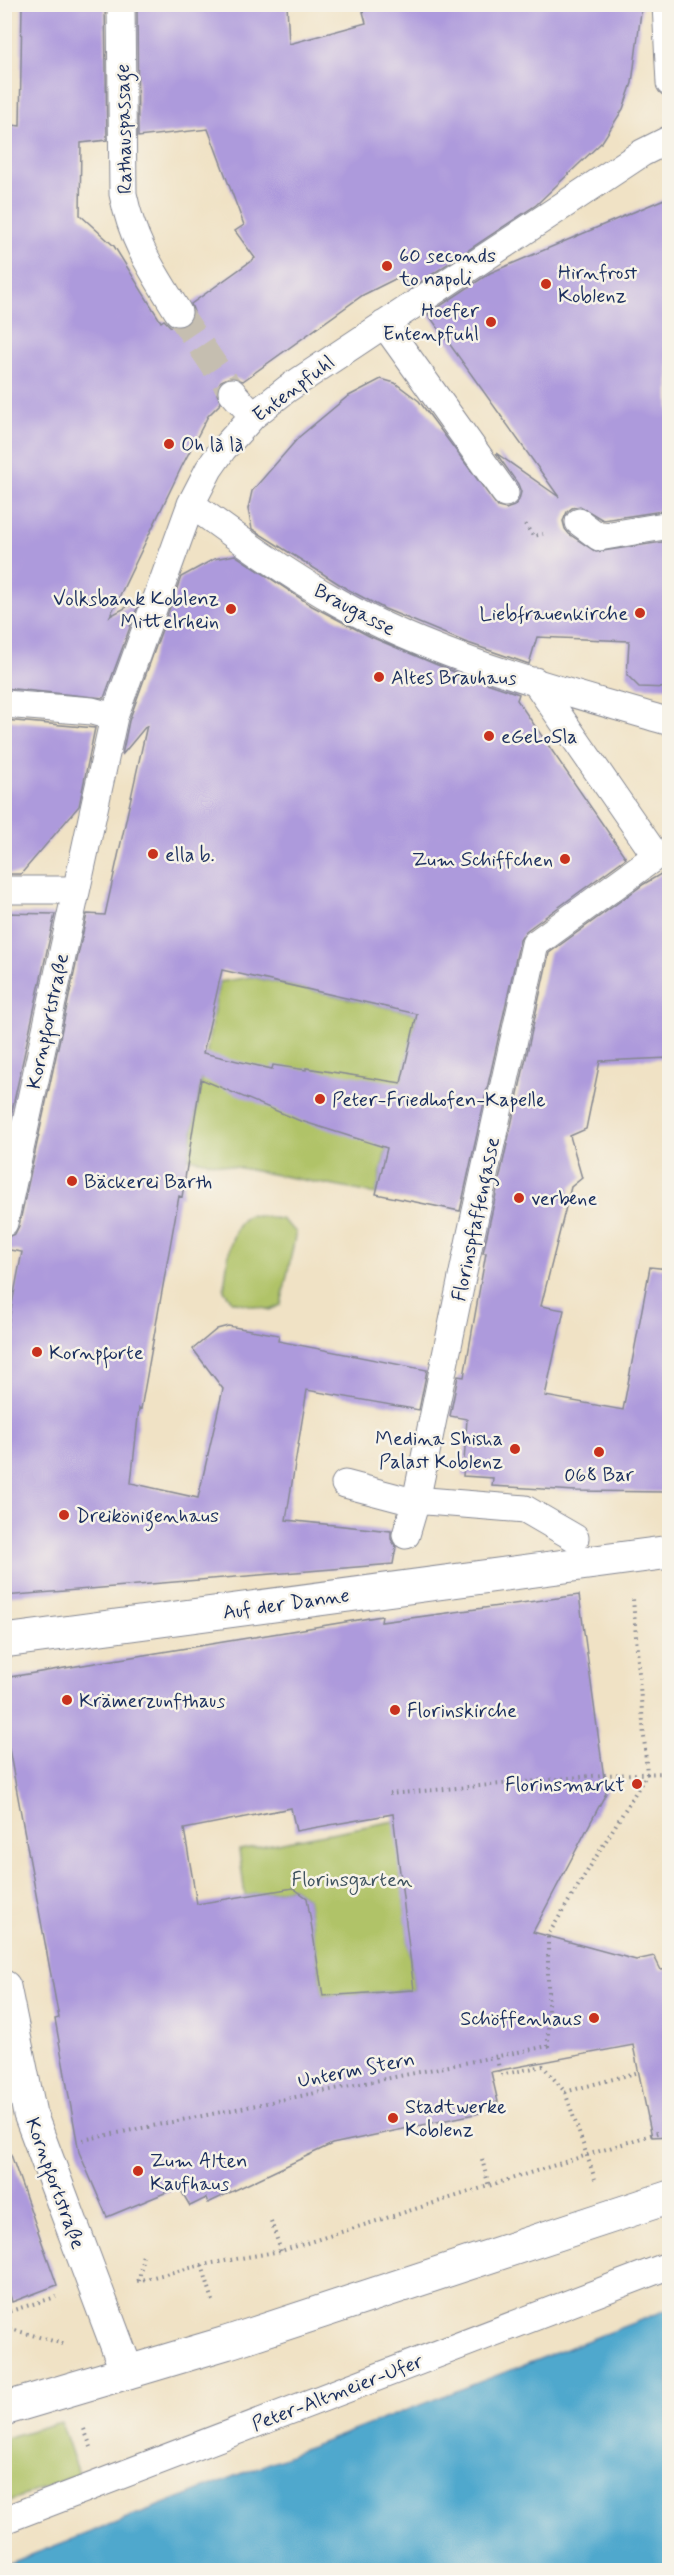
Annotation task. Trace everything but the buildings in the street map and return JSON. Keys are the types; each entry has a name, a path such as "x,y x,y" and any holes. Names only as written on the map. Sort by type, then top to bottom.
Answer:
{"street":[{"name":"Rathauspassage","path":"121,4 125,203 140,250 178,312"},
{"path":"666,4 669,83"},
{"name":"Entenpfuhl","path":"75,890 114,717 191,504 209,469 223,449 253,416 287,389 642,153 669,139"},
{"path":"384,324 506,493"},
{"path":"232,392 253,416"},
{"name":"Braugasse","path":"191,504 253,550 340,604 443,651 535,681 617,696 669,722"},
{"path":"579,522 599,537 669,525"},
{"name":"Florinspfaffengasse","path":"406,1535 416,1501 471,1234 535,944 663,849 535,681"},
{"path":"4,704 92,711 114,717"},
{"path":"4,890 75,890"},
{"name":"Kornpfortstraße","path":"4,1223 75,890"},
{"path":"345,1484 416,1501 456,1502 525,1509 572,1552 630,1557 669,1552"},
{"name":"Auf der Danne","path":"4,1641 572,1552"},
{"name":"Kornpfortstraße","path":"4,1987 30,2114 127,2372"},
{"path":"4,2409 226,2343 669,2197"},
{"name":"Peter-Altmeier-Ufer","path":"4,2520 669,2265"}],"path":[{"path":"630,1557 647,1774"},
{"path":"389,1794 603,1775 669,1773"},
{"name":"Unterm Stern","path":"73,2142 548,2046 548,1935 647,1774"},
{"path":"497,2058 500,2075 543,2066 566,2092 598,2189"},
{"path":"566,2092 639,2072"},
{"path":"129,2284 202,2265 281,2252 669,2129"},
{"path":"482,2159 489,2187"},
{"path":"271,2221 281,2252"},
{"path":"139,2281 143,2253"},
{"path":"202,2265 216,2311"},
{"path":"4,2313 65,2295"},
{"path":"4,2327 66,2345"}],"green space":[{"path":"251,977 417,1014 376,1194 188,1158 219,982"},
{"path":"249,1215 281,1219 296,1232 281,1305 270,1310 232,1301 224,1290 233,1238 242,1220"},
{"name":"Florinsgarten","path":"395,1821 414,1990 323,1996 307,1898 293,1888 245,1896 239,1850"},
{"path":"61,2422 79,2474 5,2503 5,2438"}],"water":[{"path":"669,2309 669,2570 5,2570 5,2565"}],"tunnel":[{"path":"178,312 232,392"}],"place":[{"name":"60 seconds to napoli","path":"387,266"},
{"name":"Hirnfrost Koblenz","path":"546,284"},
{"name":"Hoefer Entenpfuhl","path":"491,322"},
{"name":"Oh là là","path":"169,444"},
{"name":"Volksbank Koblenz Mittelrhein","path":"231,609"},
{"name":"Liebfrauenkirche","path":"640,613"},
{"name":"Altes Brauhaus","path":"379,677"},
{"name":"eGeLoSla","path":"489,736"},
{"name":"ella b.","path":"153,854"},
{"name":"Zum Schiffchen","path":"565,859"},
{"name":"Peter-Friedhofen-Kapelle","path":"320,1099"},
{"name":"Bäckerei Barth","path":"72,1181"},
{"name":"verbene","path":"519,1198"},
{"name":"Kornpforte","path":"37,1352"},
{"name":"Medina Shisha Palast Koblenz","path":"515,1449"},
{"name":"068 Bar","path":"599,1452"},
{"name":"Dreikönigenhaus","path":"64,1515"},
{"name":"Krämerzunfthaus","path":"67,1700"},
{"name":"Florinskirche","path":"395,1710"},
{"name":"Florinsmarkt","path":"637,1784"},
{"name":"Schöffenhaus","path":"594,2018"},
{"name":"Stadtwerke Koblenz","path":"393,2118"},
{"name":"Zum Alten Kaufhaus","path":"138,2171"}]}
